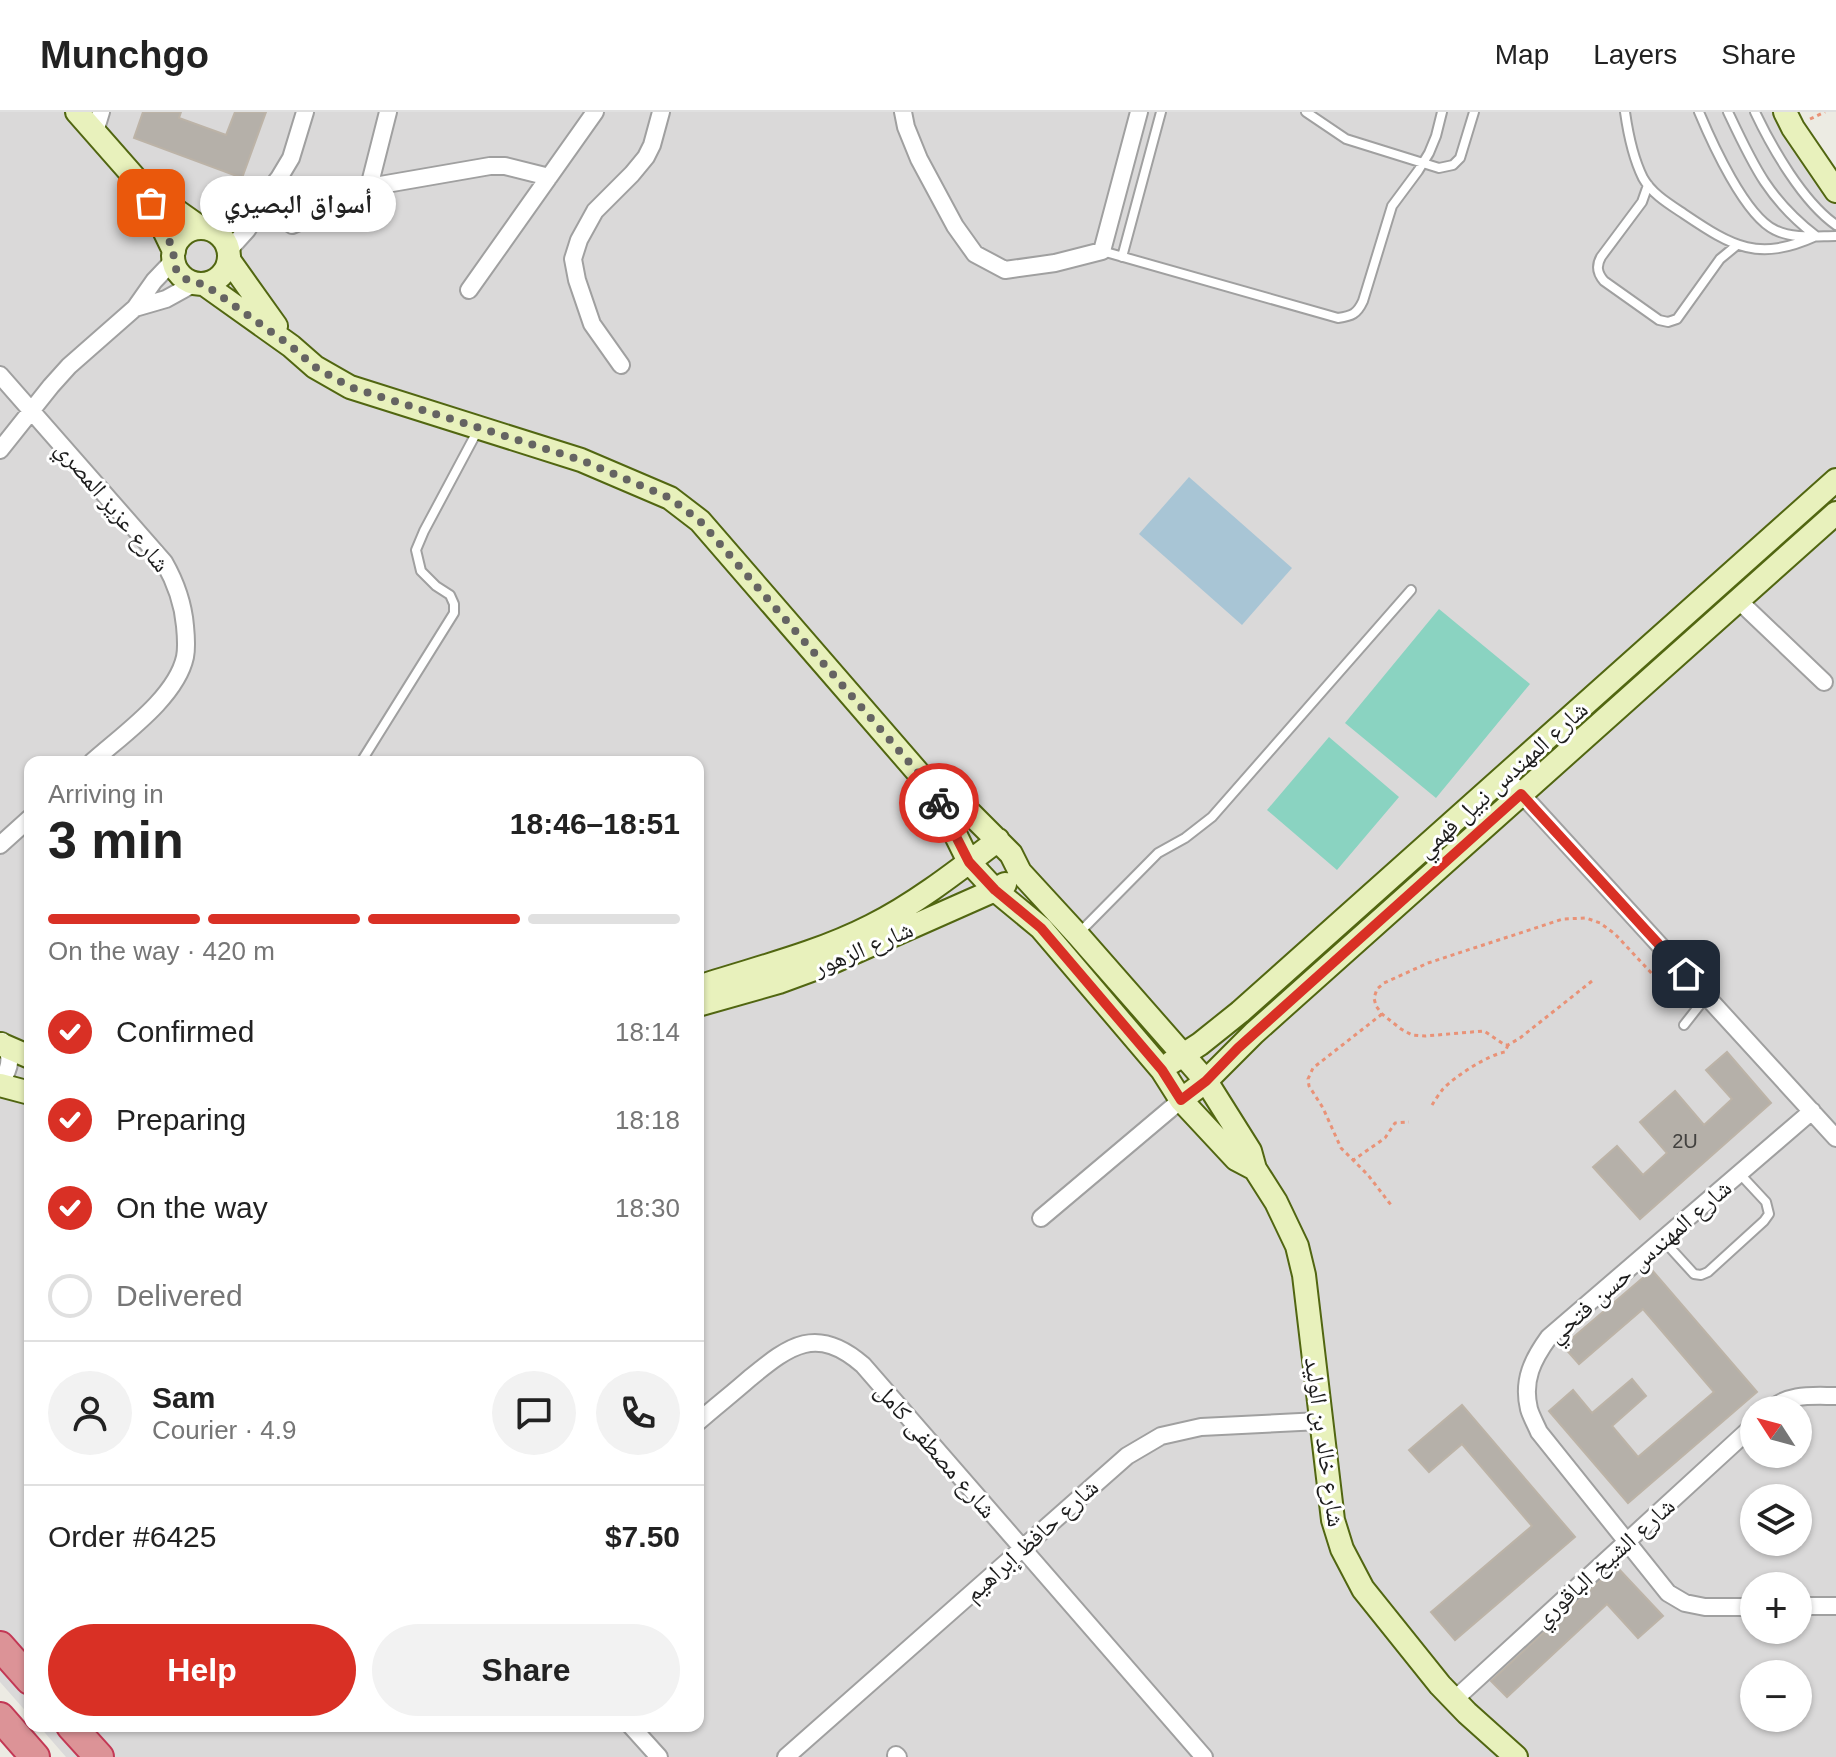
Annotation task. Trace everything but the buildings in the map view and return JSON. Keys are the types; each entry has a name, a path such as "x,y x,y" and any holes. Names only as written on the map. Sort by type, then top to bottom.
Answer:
{"highway":[{"path":"0,1646 24,1673"},
{"path":"0,1717 35,1757"},
{"path":"76,1732 99,1757"}],"street":[{"path":"77,112 98,122 143,187 160,219 181,275 199,284"},
{"path":"135,308 211,282 223,274 228,255 291,158 305,112"},
{"path":"292,225 364,193 369,187 388,112"},
{"path":"469,290 595,112"},
{"path":"621,365 592,324 573,259 579,240 595,211 646,157 661,112"},
{"path":"903,112 919,159 955,226 975,254 1005,270 1055,263 1102,251 1139,112"},
{"path":"1785,112 1836,191"},
{"path":"369,187 490,166 505,166 549,177"},
{"path":"143,187 206,229 219,234 225,241 228,255"},
{"path":"3,437 69,366 135,308 173,256 183,234 206,229 262,199"},
{"name":"شارع خالد بن الوليد","path":"228,255 264,312 291,346"},
{"name":"شارع خالد بن الوليد","path":"199,284 291,346 315,367 350,387 581,460 670,498 700,521 934,791 969,862 995,890 1041,928 1162,1070 1181,1100 1236,1159 1255,1169"},
{"name":"شارع عزيز المصري","path":"0,375 164,562 180,595 185,657 175,682 153,707 99,756"},
{"name":"شارع المهندس نبيل فهمي","path":"1162,1070 1240,1012 1836,480"},
{"name":"شارع المهندس نبيل فهمي","path":"1181,1100 1206,1081 1238,1048 1836,513"},
{"path":"1738,600 1824,682"},
{"path":"1505,776 1836,1138"},
{"name":"شارع خالد بن الوليد","path":"934,791 970,813 1011,854 1020,872 1206,1081 1250,1151 1255,1169 1276,1202 1297,1246 1304,1275 1333,1520 1347,1559 1363,1589 1427,1670 1454,1700 1516,1757"},
{"path":"0,845 24,823"},
{"name":"شارع الزهور","path":"704,985 819,949 869,927 998,840"},
{"name":"شارع الزهور","path":"704,1003 828,964 995,890 1020,872"},
{"path":"2,1042 24,1054"},
{"path":"2,1042 10,1062 0,1084 24,1091"},
{"path":"1041,1218 1181,1100"},
{"name":"شارع المهندس حسن فتحي","path":"1740,1607 1705,1607 1685,1603 1668,1593 1539,1432 1529,1409 1527,1383 1534,1358 1549,1337 1812,1111"},
{"name":"شارع مصطفى كامل","path":"704,1417 778,1355 795,1346 813,1343 832,1345 849,1353 863,1365 1204,1757"},
{"path":"1812,1396 1836,1396"},
{"name":"شارع حافظ إبراهيم","path":"786,1757 1127,1456 1161,1436 1201,1427 1320,1421"},
{"name":"شارع الشيخ الباقوري","path":"1454,1700 1740,1438"},
{"path":"1812,1606 1836,1606"},
{"path":"636,1732 659,1757"}],"lane":[{"path":"1122,257 1161,112"},
{"path":"1307,112 1346,139 1439,168 1453,165 1460,158 1474,112"},
{"path":"1102,251 1338,318 1351,316 1359,310 1363,301 1392,206 1423,163 1436,136 1442,112"},
{"path":"1625,112 1638,167 1648,185 1666,202 1717,237 1737,245 1770,249 1794,245 1816,236"},
{"path":"1699,112 1734,181 1758,218 1775,231 1786,234 1836,236"},
{"path":"1728,112 1771,192 1816,236"},
{"path":"1755,112 1768,139 1797,183 1836,225"},
{"path":"1648,185 1642,202 1601,257 1598,267 1604,281 1659,320 1668,322 1677,319 1720,259 1737,245"},
{"path":"365,756 454,613 450,595 421,571 416,550 479,428"},
{"path":"1077,934 1158,853 1185,838 1212,817 1411,590"},
{"path":"1684,1025 1707,997"},
{"path":"1663,1239 1694,1274 1708,1272 1769,1214 1766,1202 1739,1173"}],"path":[{"path":"1508,1045 1484,1031 1412,1035 1382,1014 1374,998 1377,989 1407,971 1563,919 1586,918 1615,934 1691,1016"},
{"path":"1432,1105 1448,1084 1492,1055 1505,1052 1508,1045 1592,981"},
{"path":"1382,1014 1313,1068 1308,1079 1341,1148 1368,1175 1391,1205"},
{"path":"1352,1161 1385,1138 1395,1123 1409,1122"}],"shaded area":[{"path":"0,112 1796,112 1836,174 1836,1757 66,1757 44,1732 704,1732 704,756 24,756 24,1709 0,1682"},
{"path":"1189,477 1292,568 1242,625 1139,534"},
{"path":"1439,609 1530,684 1436,798 1345,723"},
{"path":"1329,737 1399,797 1337,870 1267,810"}],"way so far":[{"path":"151,203 174,251 173,261 181,275 187,280 204,284 328,375 350,387 581,460 670,498 700,521 934,791 939,803"}],"place":[{"name":"أسواق البصيري","path":"151,203"}],"route":[{"path":"939,803 969,862 1009,903 1041,928 1162,1070 1181,1100 1206,1081 1238,1048 1521,794 1686,974"}]}
